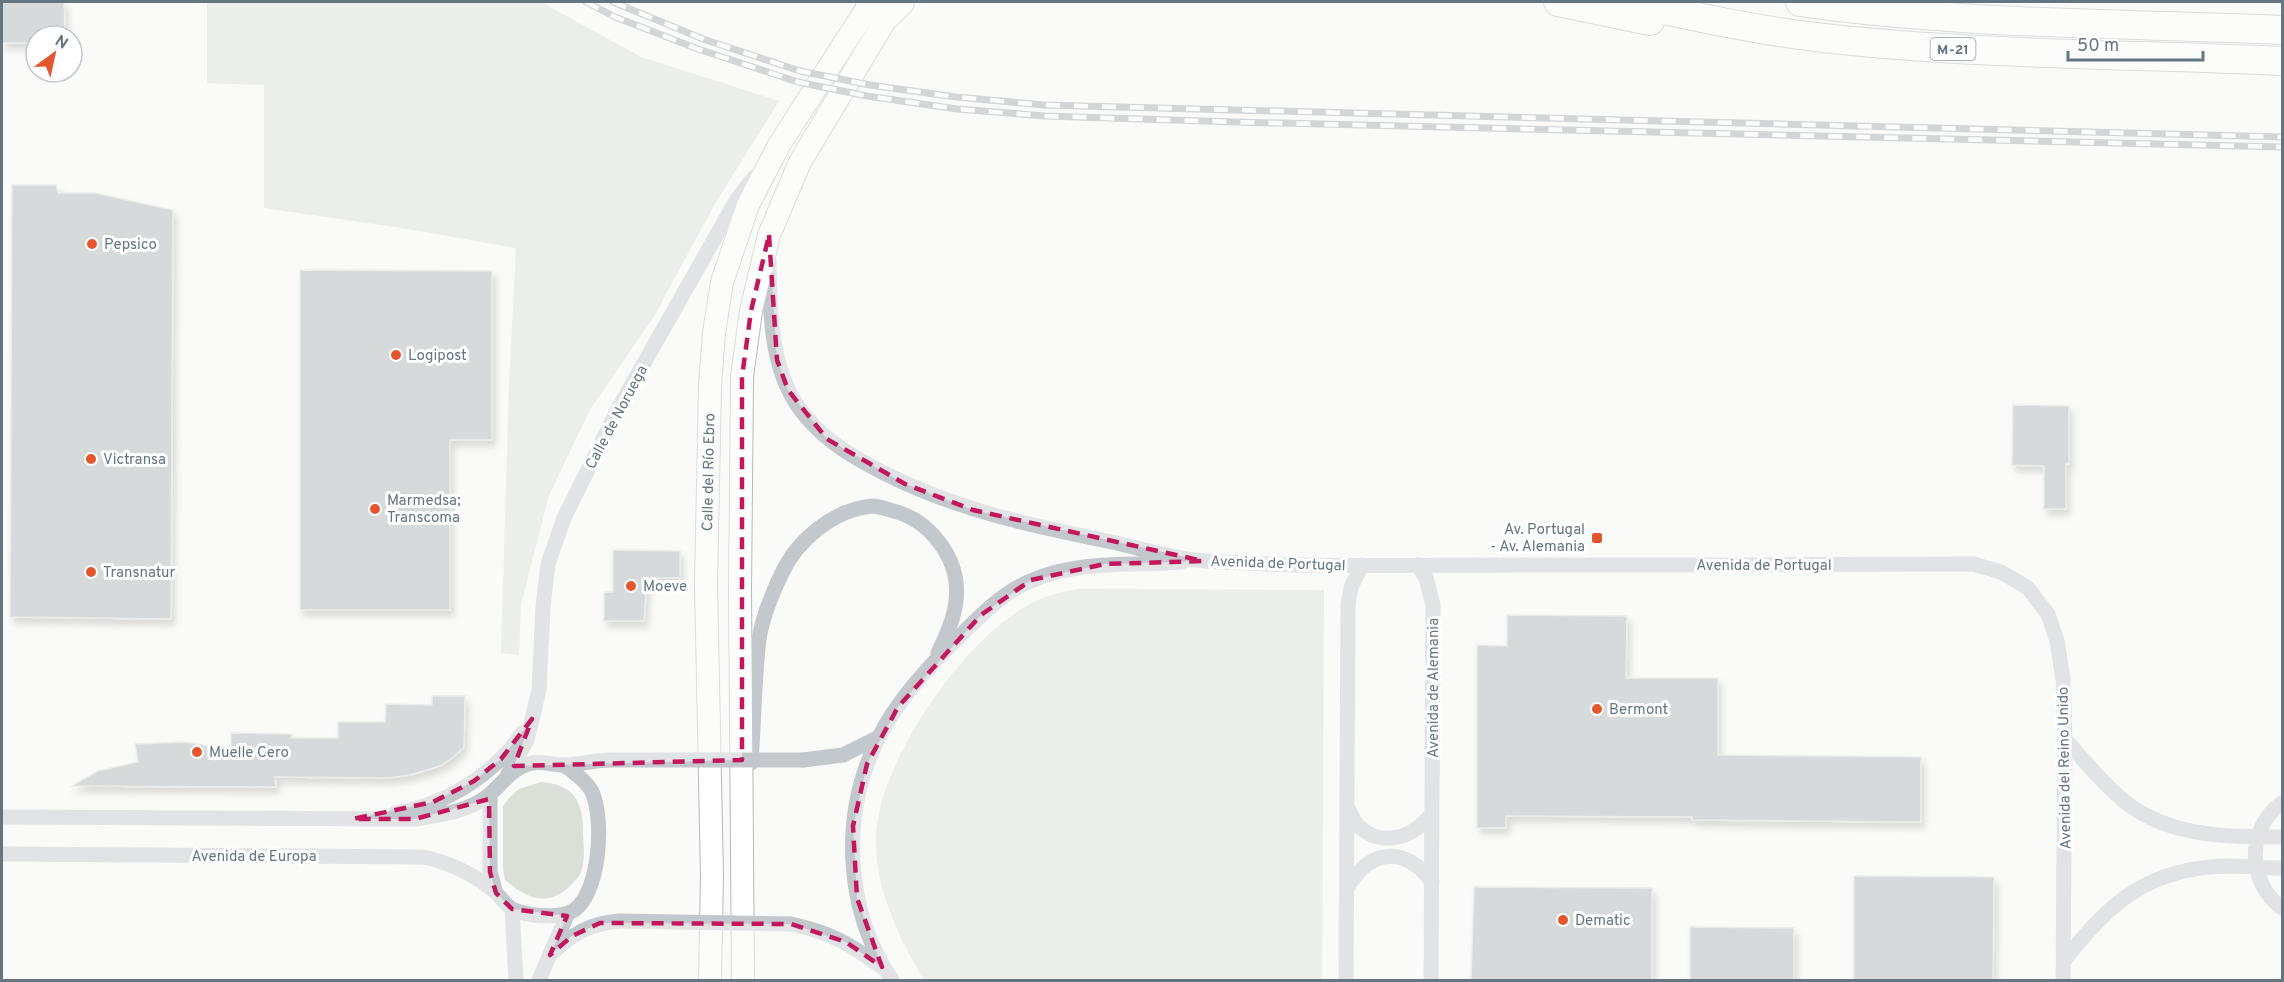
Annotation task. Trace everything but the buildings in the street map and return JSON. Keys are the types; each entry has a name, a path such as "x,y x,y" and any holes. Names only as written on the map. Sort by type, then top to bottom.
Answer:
{"highway":[{"path":"1558,2 1713,33 1821,38"},
{"name":"M-21","path":"1628,2 1716,22 1821,38 1932,48 2283,61"},
{"name":"M-21","path":"1800,2 1934,16 2054,23 2283,30"}],"main road":[{"name":"Calle del Río Ebro","path":"710,981 712,876 706,583 710,397 714,333 722,282 748,205 779,145 882,4"},
{"name":"Calle del Río Ebro","path":"743,981 740,603 742,377 751,311 769,235 800,162 882,4"}],"street":[{"name":"Calle de Noruega","path":"508,774 527,740 539,690 543,607 548,564 564,518 618,410 736,199 779,145"},
{"name":"Avenida de Portugal","path":"769,235 770,283 777,360 788,390 804,416 827,440 905,484 974,510 1023,525 1203,561 1418,566 1973,564"},
{"path":"743,878 759,638 771,597 791,557 802,544 821,526 852,510 874,506 896,511 917,520 935,536 944,548 955,580 956,600 952,618 934,661"},
{"path":"892,981 882,966 867,933 857,898 852,862 853,826 858,789 879,737 898,707 934,661 981,615 1012,591 1031,580 1050,573 1104,564 1203,561"},
{"name":"Avenida del Reino Unido","path":"1973,564 2001,572 2028,588 2048,614 2057,641 2063,679 2065,739 2063,981"},
{"path":"1346,981 1348,604 1351,587 1362,565"},
{"name":"Avenida de Alemania","path":"1418,566 1426,578 1434,605 1431,981"},
{"name":"Calle de Noruega","path":"353,819 400,812 433,802 474,782 501,759 532,719"},
{"path":"2,817 414,819 445,814 478,803 490,794 508,774 525,764 544,762 564,765 591,760 803,760 843,755 879,737"},
{"path":"2065,739 2117,796 2140,813 2167,826 2197,833 2283,837"},
{"path":"539,981 569,912 582,902 594,874 597,860 598,809 591,790 578,775 564,765"},
{"path":"490,794 490,872 496,893 512,909 532,914 552,915 569,912 620,921"},
{"path":"2283,803 2266,819 2257,837 2255,852 2256,868 2264,890 2283,908"},
{"path":"1347,805 1350,815 1366,833 1386,839 1401,837 1415,831 1432,813"},
{"name":"Avenida de Europa","path":"2,854 424,857 446,862 467,872 496,893"},
{"path":"1346,888 1366,864 1389,856 1410,861 1431,882"},
{"path":"2064,961 2090,928 2117,902 2165,875 2192,869 2228,866 2283,868"},
{"path":"512,909 516,981"},
{"path":"550,955 562,943 600,923 620,921 791,924 820,930 846,942 882,966"}],"highlighted area":[{"path":"769,235 777,360 788,390 827,439 905,484 973,510 1203,561 1105,564 1031,580 981,615 898,707 867,764 853,826 857,898 882,967 846,942 791,924 600,923 572,936 550,955 567,916 512,909 496,893 490,872 489,799 415,819 353,819 433,802 474,781 501,759 532,719 514,766 742,760 742,377 751,311"}],"shaded area":[{"path":"207,2 541,2 641,57 779,101 716,202 653,318 591,408 549,495 521,605 519,655 501,653 509,385 516,248 408,229 264,208 264,85 207,83"},
{"path":"1077,589 1324,590 1322,980 924,980 890,911 876,855 876,836 881,805 892,772 909,737 931,703 981,642 1008,618 1034,602"},
{"path":"541,782 559,786 574,796 582,815 584,859 580,874 569,887 552,897 536,898 505,880 503,806 519,789"}],"railway":[{"path":"586,2 615,17 698,49 798,82 867,96 957,109 1045,116 1235,122 2282,147"},
{"path":"613,2 703,39 800,71 870,85 956,97 1044,105 2282,137"}],"place":[{"name":"Pepsico","path":"92,244"},
{"name":"Logipost","path":"396,355"},
{"name":"Victransa","path":"91,459"},
{"name":"Marmedsa; Transcoma","path":"375,509"},
{"name":"Av. Portugal - Av. Alemania","path":"1597,538"},
{"name":"Transnatur","path":"91,572"},
{"name":"Moeve","path":"631,586"},
{"name":"Bermont","path":"1597,709"},
{"name":"Muelle Cero","path":"197,752"},
{"name":"Dematic","path":"1563,920"}]}
